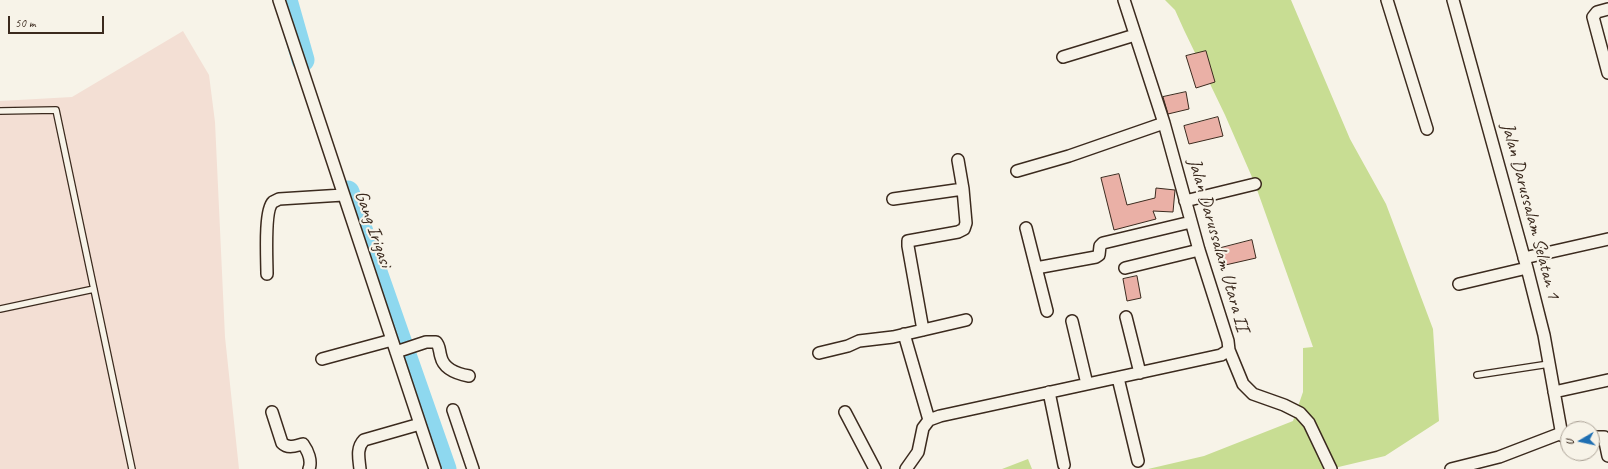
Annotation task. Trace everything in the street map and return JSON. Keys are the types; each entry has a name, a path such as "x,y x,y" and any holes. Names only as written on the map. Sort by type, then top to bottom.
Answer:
{"street":[{"name":"Gang Irigasi","path":"278,0 392,340 397,351 435,469"},
{"name":"Jalan Darussalam Utara II","path":"1124,0 1164,123 1199,250 1228,341 1229,350 1243,384 1253,394 1284,405 1300,413 1309,423 1329,465"},
{"path":"1387,0 1427,129"},
{"name":"Jalan Darussalam Selatan 1","path":"1453,0 1526,263 1544,335 1560,425"},
{"path":"1606,6 1596,12 1592,17 1608,73"},
{"path":"1063,57 1135,35"},
{"path":"1017,171 1069,156 1164,123"},
{"path":"923,330 908,241 958,232 964,229 966,223 963,189 958,160"},
{"path":"1186,201 1255,184"},
{"path":"893,199 963,189"},
{"path":"268,274 268,218 273,202 279,199 343,195"},
{"path":"1036,268 1096,257 1100,246 1103,244 1191,222"},
{"path":"1026,228 1047,311"},
{"path":"1459,284 1608,239"},
{"path":"1125,268 1199,250"},
{"path":"1126,317 1140,373"},
{"path":"819,353 848,346 859,341 904,334 966,320"},
{"path":"1072,320 1087,384"},
{"path":"904,334 929,420"},
{"path":"322,359 392,340"},
{"path":"397,351 426,342 436,342 443,364 453,372 469,376"},
{"path":"906,469 918,452 923,428 929,420 940,416 1221,355 1229,350"},
{"path":"1118,378 1138,461"},
{"path":"1554,392 1608,380"},
{"path":"1049,392 1064,465"},
{"path":"453,410 473,469"},
{"path":"272,412 282,443 285,446 290,447 303,444 307,450 310,464 309,469"},
{"path":"845,412 875,469"},
{"path":"360,469 359,451 361,443 364,440 420,424"},
{"path":"1600,436 1604,437 1608,456"},
{"path":"1451,469 1499,457 1560,437"}],"lane":[{"path":"0,111 56,110 132,469"},
{"path":"0,309 94,289"},
{"path":"1477,375 1549,364"}],"shaded area":[{"path":"183,31 209,75 215,122 225,337 239,469 0,469 0,101 72,97"}],"green space":[{"path":"1165,0 1291,0 1350,139 1386,204 1433,329 1439,421 1385,456 1330,469 1148,469 1204,456 1293,421 1303,392 1303,348 1313,347 1255,184 1225,115 1175,10"},
{"path":"1028,459 1032,469 1002,469"}],"building":[{"path":"1206,51 1215,82 1196,88 1186,56"},
{"path":"1186,92 1189,109 1168,114 1163,97"},
{"path":"1218,117 1223,136 1189,144 1184,126"},
{"path":"1119,174 1127,205 1155,198 1156,188 1175,190 1173,212 1153,211 1156,219 1114,230 1101,178"},
{"path":"1252,240 1256,258 1221,266 1217,249"},
{"path":"1137,276 1141,298 1127,301 1123,279"}],"waterway":[{"path":"286,0 303,60"},
{"path":"348,192 445,469"}]}
